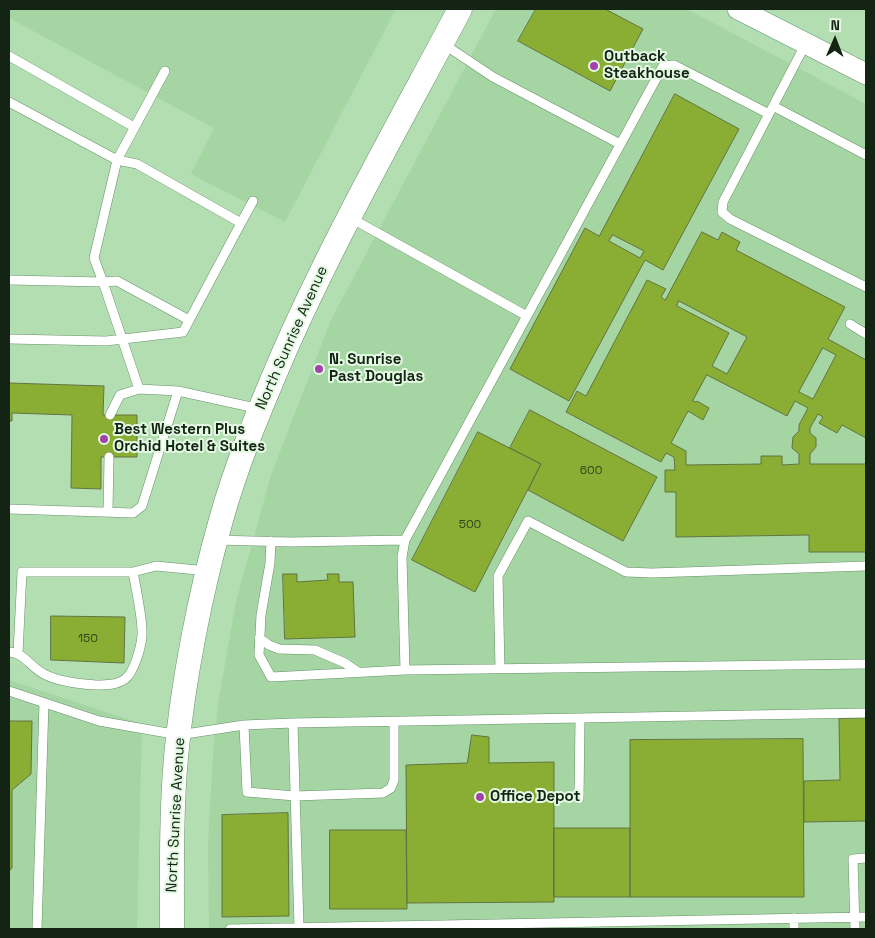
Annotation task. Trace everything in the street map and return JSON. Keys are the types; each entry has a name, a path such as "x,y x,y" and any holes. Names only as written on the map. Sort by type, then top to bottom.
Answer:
{"main road":[{"name":"North Sunrise Avenue","path":"172,929 173,801 179,734 188,672 208,571 221,520 244,450 260,409 316,283 460,9"}],"street":[{"path":"738,9 866,74"}],"lane":[{"path":"442,42 493,78 620,144"},
{"path":"806,43 723,202 722,212 730,219 866,287"},
{"path":"9,56 134,127"},
{"path":"405,670 402,557 405,540 663,66 674,65 866,155"},
{"path":"139,389 94,258 116,160 165,71"},
{"path":"9,102 116,160 137,164 241,223"},
{"path":"9,339 106,341 183,332 254,201"},
{"path":"349,217 527,316"},
{"path":"9,280 117,281 190,320"},
{"path":"850,324 866,334"},
{"path":"110,415 120,395 139,389 178,391 260,409"},
{"path":"9,510 133,513 142,506 178,391"},
{"path":"108,512 109,457"},
{"path":"500,669 498,576 528,522 626,572 652,573 866,566"},
{"path":"216,540 405,540"},
{"path":"271,541 270,563 261,615 258,655 271,677 405,670 866,664"},
{"path":"133,572 142,637 134,665 127,678 116,684 85,684 60,680 43,674 13,652 22,572 133,572 156,566 208,571"},
{"path":"259,638 279,649 315,650 345,663 359,672"},
{"path":"9,691 99,721 179,734 244,725 293,723 866,713"},
{"path":"37,929 44,703"},
{"path":"579,799 580,718"},
{"path":"244,725 247,792 295,796 383,793 391,788 394,780 394,722"},
{"path":"293,723 299,927"},
{"path":"854,929 854,859 866,858"},
{"path":"230,929 631,925 866,917"},
{"path":"794,918 794,929"}],"shaded area":[{"path":"9,9 396,9 285,222 191,174 214,128 9,18"},
{"path":"496,9 687,9 866,104 866,929 209,929 208,843 218,704 236,602 271,475 331,320"},
{"path":"9,680 142,724 137,929 9,929"}],"building":[{"name":"Outback Steakhouse","path":"536,9 605,9 643,29 610,91 518,41"},
{"path":"675,94 739,129 663,270 645,260 569,401 510,369 585,228 599,236","holes":["613,235 644,251 640,258 609,241"]},
{"path":"702,232 718,240 722,232 740,242 736,250 845,307 828,339 866,360 866,438 842,425 837,433 819,423 823,417 818,414 810,428 810,433 816,438 816,447 810,454 810,464 866,464 866,552 809,552 809,535 676,537 676,492 665,492 665,470 675,470 674,457 666,453 661,462 566,412 577,391 586,396 647,280 666,289 661,297 665,300","holes":["679,301 747,337 727,374 712,366 729,333 677,306","823,348 836,355 813,399 799,392","707,375 787,416 795,401 808,408 799,425 799,431 793,437 792,448 799,454 799,464 782,465 782,456 761,456 761,464 686,465 686,451 671,443 688,411 703,420 709,408 697,401 693,401"]},
{"name":"Best Western Plus Orchid Hotel & Suites","path":"9,383 104,386 103,415 137,415 137,457 101,457 101,489 71,488 72,415 12,413 12,421 9,421"},
{"path":"530,410 657,477 623,541 528,490 541,464 510,448"},
{"path":"478,432 541,464 475,592 412,560"},
{"path":"283,574 297,574 297,582 328,580 327,574 339,574 339,582 353,582 355,637 285,639"},
{"path":"51,616 125,617 124,663 51,660"},
{"path":"866,718 866,821 804,822 804,781 840,780 839,719"},
{"path":"9,721 32,721 31,774 12,790 12,868 9,871"},
{"name":"Office Depot","path":"472,735 489,737 489,763 554,762 554,902 407,903 406,765 467,763"},
{"path":"803,739 804,897 630,897 630,740"},
{"path":"288,813 289,916 222,917 222,815"},
{"path":"554,828 630,828 630,897 554,897"},
{"path":"330,830 406,830 407,909 330,909"}],"place":[{"name":"Outback Steakhouse","path":"594,66"},
{"name":"N. Sunrise Past Douglas","path":"319,369"},
{"name":"Best Western Plus Orchid Hotel & Suites","path":"104,439"},
{"name":"Office Depot","path":"480,797"}]}
